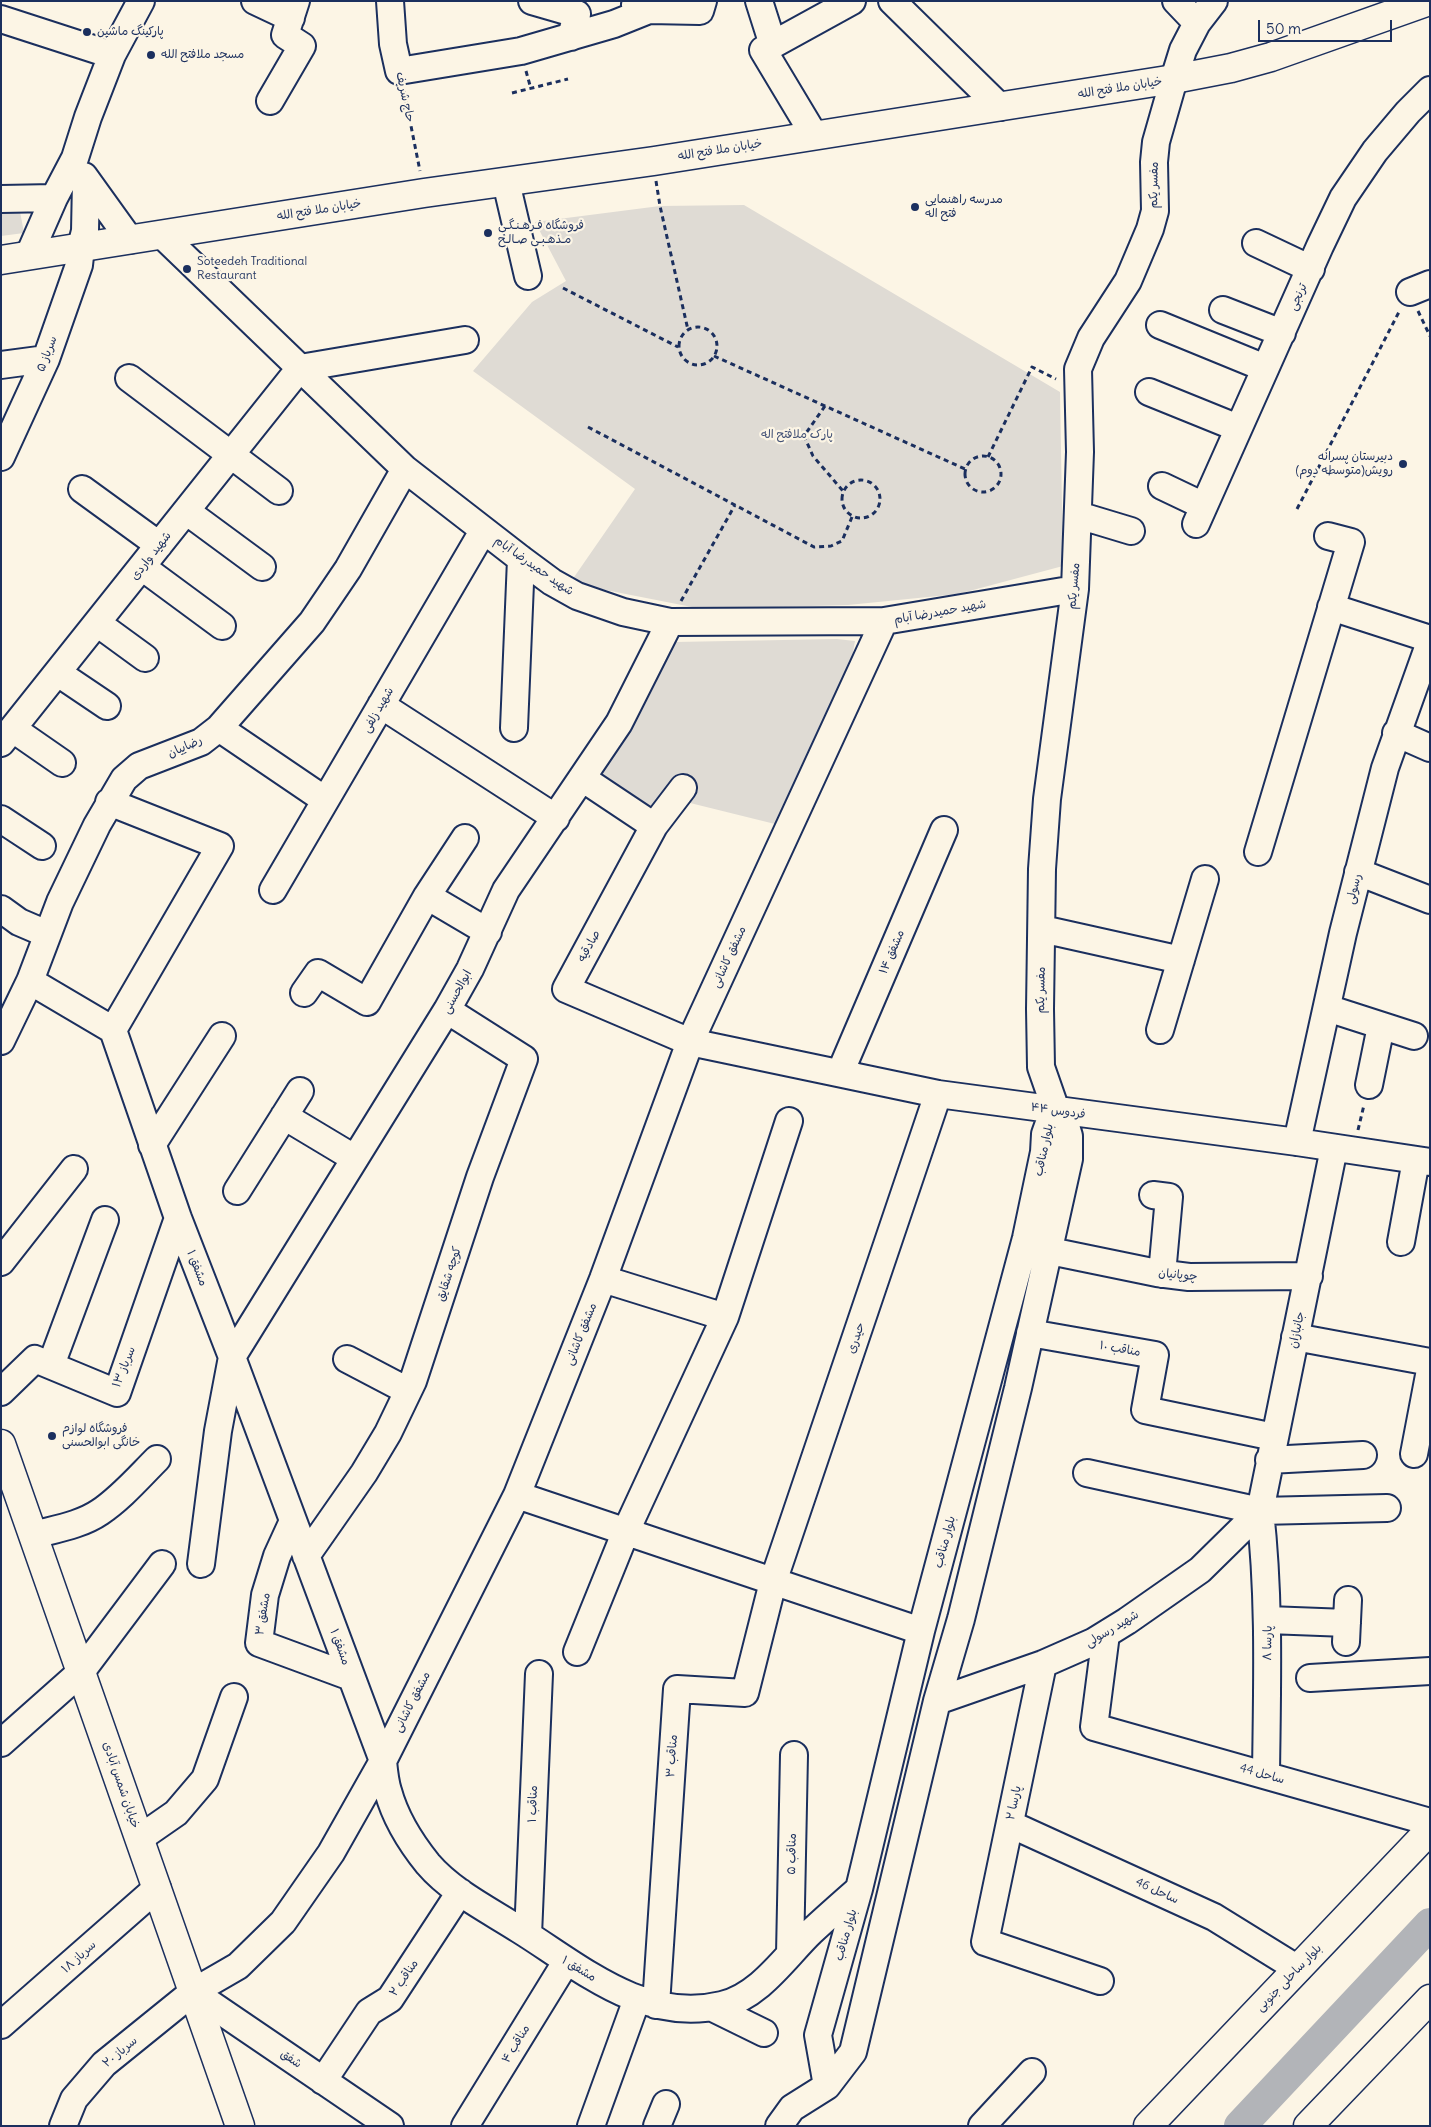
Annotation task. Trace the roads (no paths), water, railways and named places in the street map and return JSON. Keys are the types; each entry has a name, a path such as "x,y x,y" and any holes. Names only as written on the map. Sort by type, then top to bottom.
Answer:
{"main road":[{"name":"خیابان ملا فتح الله","path":"1,260 163,236 424,193 654,161 1174,80 1271,57 1421,5"},
{"name":"خیابان شمس آبادی","path":"1,1444 140,1838 236,2123"},
{"name":"بلوار ساحلی جنوبی","path":"1148,2126 1430,1830"},
{"path":"1308,2126 1430,1999"}],"street":[{"path":"255,1 293,10 285,36 302,46 270,101"},
{"name":"حاج شریف","path":"390,1 393,44 399,71 521,51 571,37"},
{"path":"532,1 577,14 571,37"},
{"path":"624,1 650,10 700,11 703,1"},
{"path":"759,1 768,47 814,135"},
{"path":"768,47 852,1"},
{"path":"892,1 1000,107"},
{"path":"1176,1 1197,23"},
{"name":"مفسر یکم","path":"1056,1110 1041,1067 1042,869 1047,799 1075,589 1080,452 1078,369 1091,338 1128,281 1150,229 1155,211 1154,162 1156,142 1183,50 1197,23 1214,1"},
{"path":"29,255 69,180 88,117 112,55 140,2"},
{"path":"571,37 650,10"},
{"path":"1,19 112,55"},
{"name":"ترنجی","path":"1162,486 1200,515 1344,198 1375,151 1408,112 1430,90"},
{"path":"1,199 69,180"},
{"path":"69,180 130,240"},
{"name":"سرباز ۵","path":"1,457 46,359 79,265 85,231 69,180"},
{"path":"506,182 528,276"},
{"name":"شهید حمیدرضا آبام","path":"163,236 405,469 552,582 577,596 623,612 670,622 884,621 1075,589"},
{"path":"1256,243 1311,269"},
{"path":"1223,310 1282,333"},
{"path":"1160,326 1266,368"},
{"path":"300,368 465,340"},
{"path":"1,365 46,359"},
{"name":"شهید واردی","path":"7,736 300,368"},
{"path":"129,378 279,491"},
{"path":"1149,392 1238,428"},
{"name":"رضاییان","path":"1,1041 8,1008 30,981 60,902 109,802 124,779 139,766 201,742 220,728 312,622 348,569 405,469"},
{"path":"82,489 159,545"},
{"path":"186,511 262,567"},
{"path":"1078,515 1132,531"},
{"name":"شهید زلفی","path":"273,890 484,531"},
{"path":"1258,852 1351,542 1328,536"},
{"path":"514,728 521,559"},
{"path":"142,567 222,626"},
{"path":"1331,607 1430,641"},
{"name":"مشفق کاشانی","path":"193,1992 238,1966 283,1922 331,1852 383,1762 516,1494 603,1279 690,1042 884,621"},
{"name":"ابوالحسنی","path":"232,1357 447,1010 488,932 506,890 619,723 670,622"},
{"path":"97,623 145,658"},
{"name":"رسولی","path":"1297,1142 1358,872 1385,768 1396,733 1422,686 1430,641"},
{"path":"58,672 107,706"},
{"path":"381,705 556,818"},
{"path":"220,728 325,800"},
{"path":"1396,733 1430,748"},
{"path":"7,736 62,763"},
{"path":"582,778 654,826"},
{"name":"صادقیه","path":"683,788 654,826 566,990 690,1042"},
{"path":"30,981 112,1030 220,846 109,802"},
{"path":"1,819 42,846"},
{"name":"مشفق ۱۴","path":"840,1073 944,830"},
{"path":"304,993 318,973 368,1002 426,896 466,838"},
{"path":"1358,872 1430,900"},
{"path":"1160,1030 1205,879"},
{"path":"426,896 488,932"},
{"path":"1,909 19,922 48,934"},
{"path":"1042,929 1181,960"},
{"path":"1327,1008 1414,1036"},
{"name":"کوچه شقایق","path":"306,1556 364,1474 388,1433 408,1391 433,1323 480,1177 524,1059 447,1010"},
{"path":"1369,1085 1381,1026"},
{"name":"مشفق ۱","path":"112,1030 178,1218 232,1357 383,1762 387,1791 399,1819 429,1865 460,1892 528,1935 566,1962 595,1979 646,2002 670,2009 698,2010 739,2000 775,1970 859,1889"},
{"path":"152,1145 222,1036"},
{"name":"فردوس ۴۴","path":"690,1042 938,1094 1297,1142 1423,1161"},
{"path":"237,1191 300,1091"},
{"name":"حیدری","path":"773,1582 938,1094"},
{"name":"بلوار مناقب","path":"1056,1110 1065,1123 1069,1136 1070,1159 1018,1388 961,1619 937,1700 853,2052 827,2086 818,2035 859,1889 921,1631 1026,1238 1044,1152 1045,1134 1056,1110"},
{"path":"284,1116 354,1158"},
{"path":"577,1652 626,1531 725,1317 790,1121"},
{"name":"جانبازان","path":"1260,1511 1295,1337 1309,1276 1343,1149"},
{"path":"1401,1242 1423,1161"},
{"path":"1,1262 74,1169"},
{"path":"1152,1195 1169,1197 1162,1274"},
{"name":"سرباز ۱۳","path":"1,1392 35,1359 117,1393 178,1218"},
{"path":"51,1366 105,1220"},
{"name":"چوپانیان","path":"1050,1251 1162,1274 1218,1278 1309,1276"},
{"path":"603,1279 725,1317"},
{"name":"مناقب ۱۰","path":"1030,1333 1155,1355 1145,1410 1272,1449"},
{"path":"1295,1337 1430,1362"},
{"path":"201,1564 218,1431 232,1357"},
{"path":"347,1359 408,1391"},
{"path":"1414,1454 1430,1370"},
{"path":"1272,1449 1363,1455"},
{"path":"34,1535 74,1525 100,1513 128,1489 158,1459"},
{"path":"1087,1473 1260,1511 1387,1508"},
{"path":"516,1494 921,1631"},
{"name":"شهید رسولی","path":"937,1700 1043,1664 1106,1634 1200,1570 1260,1511"},
{"name":"پارسا ۸","path":"1260,1511 1268,1620 1266,1775"},
{"name":"مشفق ۳","path":"293,1521 277,1556 265,1595 259,1643 351,1677"},
{"path":"1,1743 82,1672 162,1564"},
{"name":"مناقب ۳","path":"646,2002 677,1690 746,1693 773,1582"},
{"path":"1268,1620 1347,1622"},
{"name":"ساحل 44","path":"1106,1634 1094,1727 1430,1822"},
{"name":"پارسا ۲","path":"1043,1664 985,1942 1100,1980"},
{"path":"1310,1678 1430,1671"},
{"name":"مناقب ۱","path":"528,1935 539,1674"},
{"path":"140,1838 176,1813 205,1779 234,1697"},
{"name":"مناقب ۵","path":"790,1954 794,1755"},
{"name":"ساحل 46","path":"1010,1824 1214,1917 1298,1970"},
{"name":"سرباز ۱۸","path":"1,2026 157,1888"},
{"name":"مناقب ۲","path":"323,2081 369,2012 390,1999 460,1892"},
{"name":"مناقب ۴","path":"466,2126 566,1962"},
{"name":"شفق","path":"193,1992 390,2126"},
{"name":"سرباز ۲۰","path":"63,2126 74,2099 104,2064 193,1992"},
{"path":"591,2126 646,2002"},
{"path":"711,2007 764,2033"},
{"path":"982,2126 1032,2072"},
{"path":"779,2126 792,2108 827,2086"}],"waterway":[{"path":"1240,2126 1430,1924"}],"place":[{"name":"پارکینگ ماشین","path":"87,32"},
{"name":"مسجد ملافتح الله","path":"151,55"},
{"name":"مدرسه راهنمایی فتح اله","path":"915,207"},
{"name":"فروشگاه فـرهـنـگـی مـذهـبـی صـالـح","path":"488,233"},
{"name":"Soteedeh Traditional Restaurant","path":"187,269"},
{"name":"دبیرستان پسرانه رویش(متوسطه دوم)","path":"1403,464"},
{"name":"فروشگاه لوازم خانگی ابوالحسنی","path":"52,1436"}],"park label":[{"name":"پارک ملافتح اله","path":"797,435"}]}
